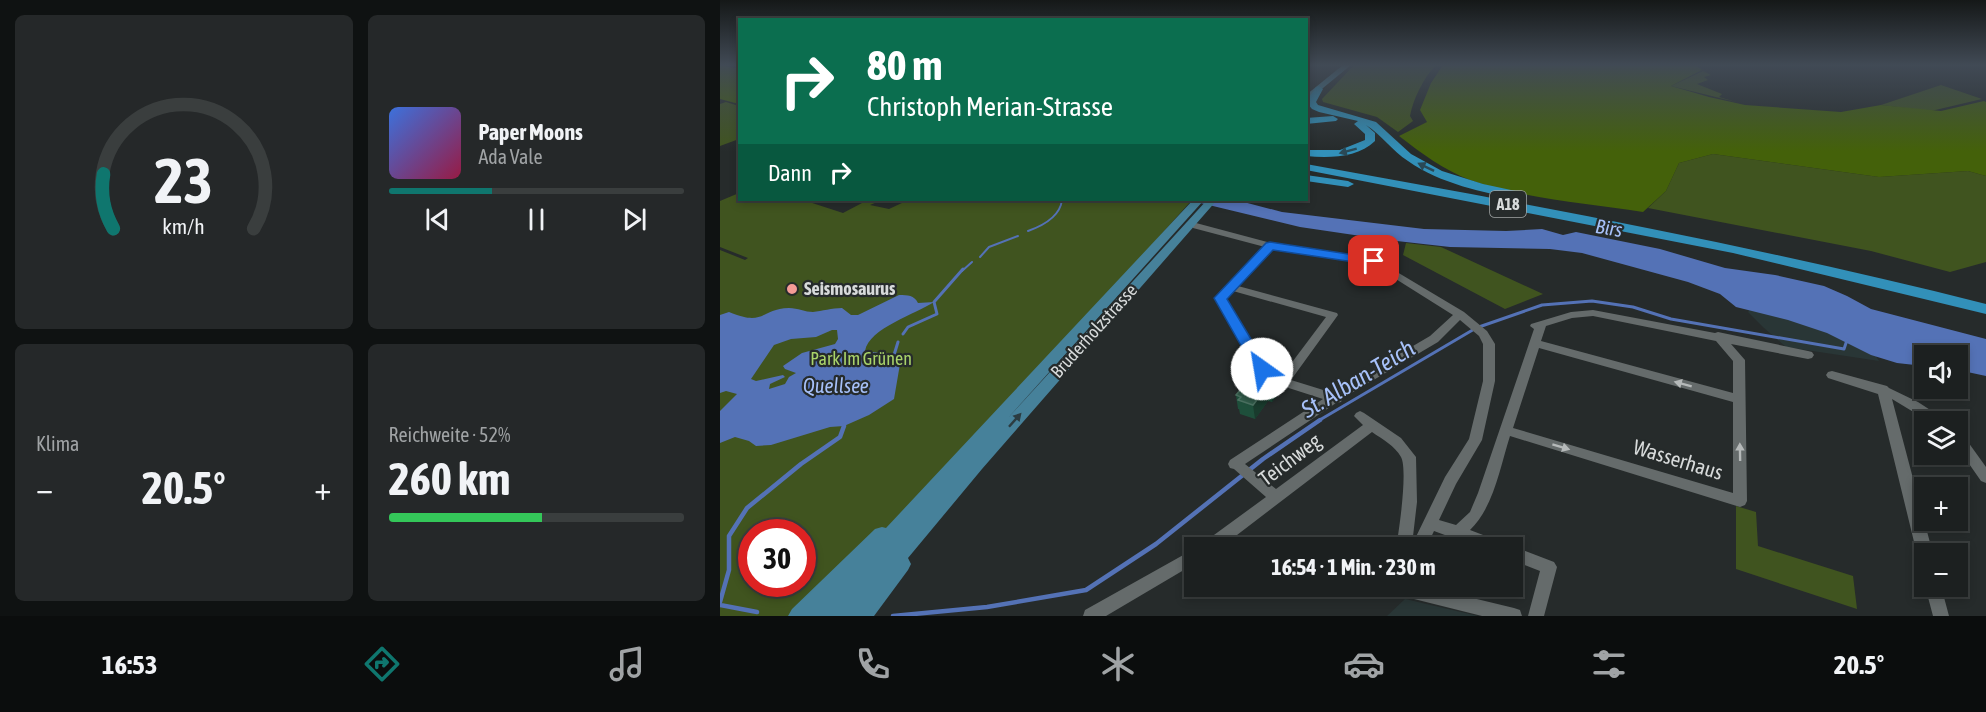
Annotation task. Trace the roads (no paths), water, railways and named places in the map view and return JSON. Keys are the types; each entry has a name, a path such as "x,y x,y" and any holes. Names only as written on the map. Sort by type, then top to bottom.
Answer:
{"highway":[{"path":"1308,153 1340,153 1357,148 1370,141 1371,137 1367,129 1359,123 1320,110 1312,105 1311,98 1315,94"},
{"path":"1308,112 1340,117"},
{"path":"1308,121 1353,117 1371,124 1401,152 1428,169 1471,184 1566,204 1583,210"},
{"name":"A18","path":"1308,161 1583,210 1780,251 1986,302"},
{"name":"A18","path":"1308,167 1710,243 1866,278 1986,309"},
{"path":"1308,178 1548,214 1710,243"}],"main road":[{"name":"Bruderholzstrasse","path":"1162,247 1197,201"},
{"name":"Bruderholzstrasse","path":"820,616 973,456 1162,247 1211,201"},
{"name":"Bruderholzstrasse","path":"799,616 973,456"},
{"name":"Bruderholzstrasse","path":"845,616 973,456"},
{"name":"Bruderholzstrasse","path":"861,616 973,456"}],"street":[{"path":"1196,226 1270,246 1383,263 1394,274 1465,318 1483,334 1489,344 1491,358 1489,381 1478,430 1475,440 1450,481 1423,537"},
{"path":"1270,246 1220,298 1229,316 1269,376 1336,399"},
{"path":"1231,287 1333,315 1284,381"},
{"path":"1458,531 1475,516 1485,493 1538,325 1571,315 1593,313 1700,336 1718,336 1808,355"},
{"name":"Teichweg","path":"1276,496 1238,466 1336,399 1465,318"},
{"name":"Wasserhaus","path":"1505,430 1740,501 1739,360 1718,336"},
{"path":"1534,343 1739,399"},
{"path":"1833,375 1883,389 1916,404 1925,411"},
{"path":"1883,389 1922,543"},
{"path":"1360,416 1396,442 1409,457 1410,502 1405,537"},
{"name":"Teichweg","path":"1222,537 1372,425"},
{"path":"1968,453 1986,477"},
{"path":"1430,523 1472,537"},
{"path":"1523,557 1549,567 1536,616"},
{"path":"1091,616 1184,562"},
{"path":"1438,597 1514,616"},
{"path":"1936,597 1941,616"}],"water":[{"path":"1192,201 1240,201 1282,212 1424,229 1506,231 1542,229 1563,235 1576,232 1660,249 1725,268 1775,275 1824,286 1871,309 1986,339 1986,376 1968,372 1968,345 1914,345 1914,365 1897,363 1871,355 1827,333 1736,307 1720,294 1688,282 1582,253 1550,249 1450,247 1300,227"},
{"name":"Quellsee","path":"899,295 915,298 918,303 934,302 894,322 875,335 868,343 865,351 894,355 900,364 894,399 869,415 844,426 830,427 771,445 756,446 749,441 735,437 720,443 720,411 737,394 726,391 720,393 720,315 729,312 756,318 780,309 789,308 813,312 842,308 851,315 858,315","holes":["837,330 838,339 835,344 802,353 783,366 796,373 789,377 785,384 769,389 770,384 785,377 783,375 756,381 751,379 774,345 791,339 816,337"]}],"waterway":[{"path":"1028,231 1054,216 1062,201"},
{"path":"980,257 989,247 1018,236"},
{"path":"962,271 972,262"},
{"path":"903,334 908,327 937,314 934,302 963,269"},
{"name":"St. Alban-Teich","path":"1318,421 1476,328 1542,305 1592,301 1633,307 1671,319 1844,349 1847,340"},
{"path":"894,355 898,342"},
{"name":"St. Alban-Teich","path":"893,616 987,607 1086,590 1156,544 1263,459 1320,420"},
{"path":"720,602 729,570 729,536 747,508 801,464 840,437 844,426"},
{"path":"720,605 757,612"}],"place":[{"name":"Seismosaurus","path":"792,289"}],"water label":[{"name":"Birs","path":"1609,228"}],"park label":[{"name":"Park Im Grünen","path":"861,359"}]}
